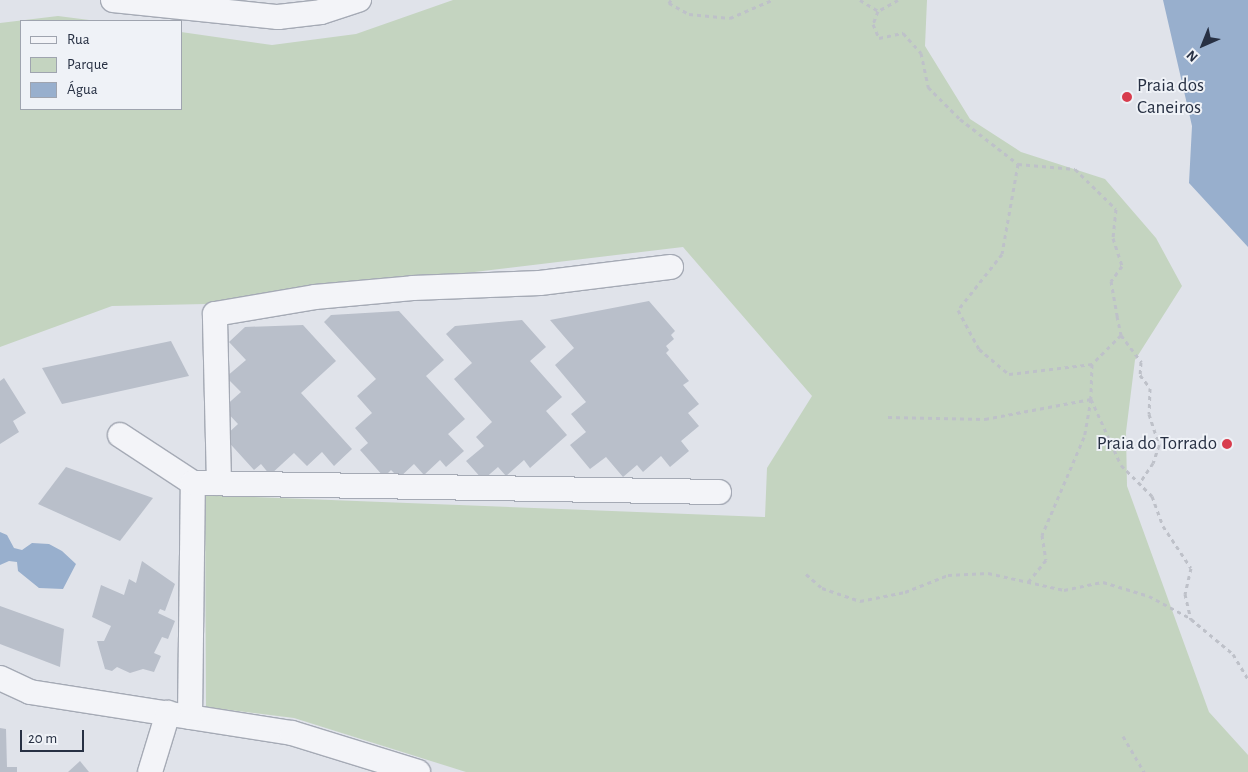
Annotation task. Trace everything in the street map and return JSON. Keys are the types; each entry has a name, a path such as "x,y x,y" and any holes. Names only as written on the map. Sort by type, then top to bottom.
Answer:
{"street":[{"path":"113,0 278,17 321,12 359,0"},
{"path":"219,483 215,314 315,297 413,288 540,283 671,267"},
{"path":"120,435 193,483 719,492"},
{"path":"150,772 179,715 193,483"},
{"path":"0,678 30,692 292,733 418,772"}],"path":[{"path":"671,0 669,3 689,14 730,18 772,0"},
{"path":"860,0 878,12"},
{"path":"898,0 878,12 873,24 879,38 903,33 922,53 928,87 960,119 1018,164 1075,169 1116,209 1113,238 1122,266 1111,282 1121,335 1141,362 1140,375 1150,388 1149,414 1159,445 1153,463 1139,484"},
{"path":"1018,164 1002,254 958,310 979,349 1009,374 1092,364 1121,335"},
{"path":"1028,582 1046,560 1042,535 1084,437 1091,398 1092,364"},
{"path":"1091,398 1121,465 1152,496 1163,526 1191,568 1185,594 1191,619"},
{"path":"888,416 985,419 1091,398"},
{"path":"806,574 822,588 860,601 905,592 948,575 988,573 1064,590 1103,582 1149,596 1191,619 1233,654 1248,680"},
{"path":"1123,736 1144,772"}],"green space":[{"path":"453,0 927,0 925,46 970,119 1021,152 1105,179 1156,238 1182,286 1135,360 1126,432 1127,486 1209,712 1248,755 1248,772 466,772 294,718 206,707 205,495 765,517 767,468 812,396 683,247 206,304 112,306 0,347 0,23 20,21 20,110 182,110 182,32 272,45 356,34"},
{"path":"58,16 89,20 25,20"}],"water":[{"path":"1163,0 1248,0 1248,247 1189,183 1192,126"},
{"path":"0,532 7,535 14,548 22,550 32,543 49,544 62,551 76,564 63,589 39,588 18,571 17,562 9,561 0,565"}],"building":[{"path":"649,301 675,331 671,335 674,339 666,346 669,350 666,353 689,381 683,385 699,404 688,413 699,426 681,441 689,451 670,467 661,456 643,472 637,465 623,477 606,457 590,469 570,445 586,432 571,414 586,402 555,365 574,348 550,320"},
{"path":"399,311 444,360 426,376 465,419 448,434 464,451 446,467 440,460 424,475 414,464 399,478 391,470 384,477 360,450 368,443 355,428 372,413 357,396 376,379 324,322 331,315"},
{"path":"522,320 546,347 530,361 562,397 546,411 567,435 530,468 524,460 506,476 498,467 483,480 466,461 484,446 476,437 492,422 454,379 472,363 446,334 455,326"},
{"path":"303,325 336,361 301,393 352,449 334,466 322,452 307,466 294,453 270,475 261,464 254,470 224,437 238,424 223,408 241,392 226,377 246,360 229,342 245,327"},
{"path":"171,341 189,376 62,404 42,368"},
{"path":"4,378 26,413 13,421 19,432 0,444 0,381"},
{"path":"66,467 153,498 120,541 38,504"},
{"path":"142,561 175,584 165,611 160,609 158,613 175,621 168,639 162,637 154,653 161,656 154,672 143,669 130,673 117,667 112,671 105,669 97,641 104,641 111,626 92,617 101,585 124,595 129,579 136,583"},
{"path":"0,606 64,629 60,667 0,644"},
{"path":"0,728 6,729 7,767 17,767 17,772 0,772"},
{"path":"80,761 89,772 68,772"}],"place":[{"name":"Praia dos Caneiros","path":"1127,97"},
{"name":"Praia do Torrado","path":"1227,444"}]}
